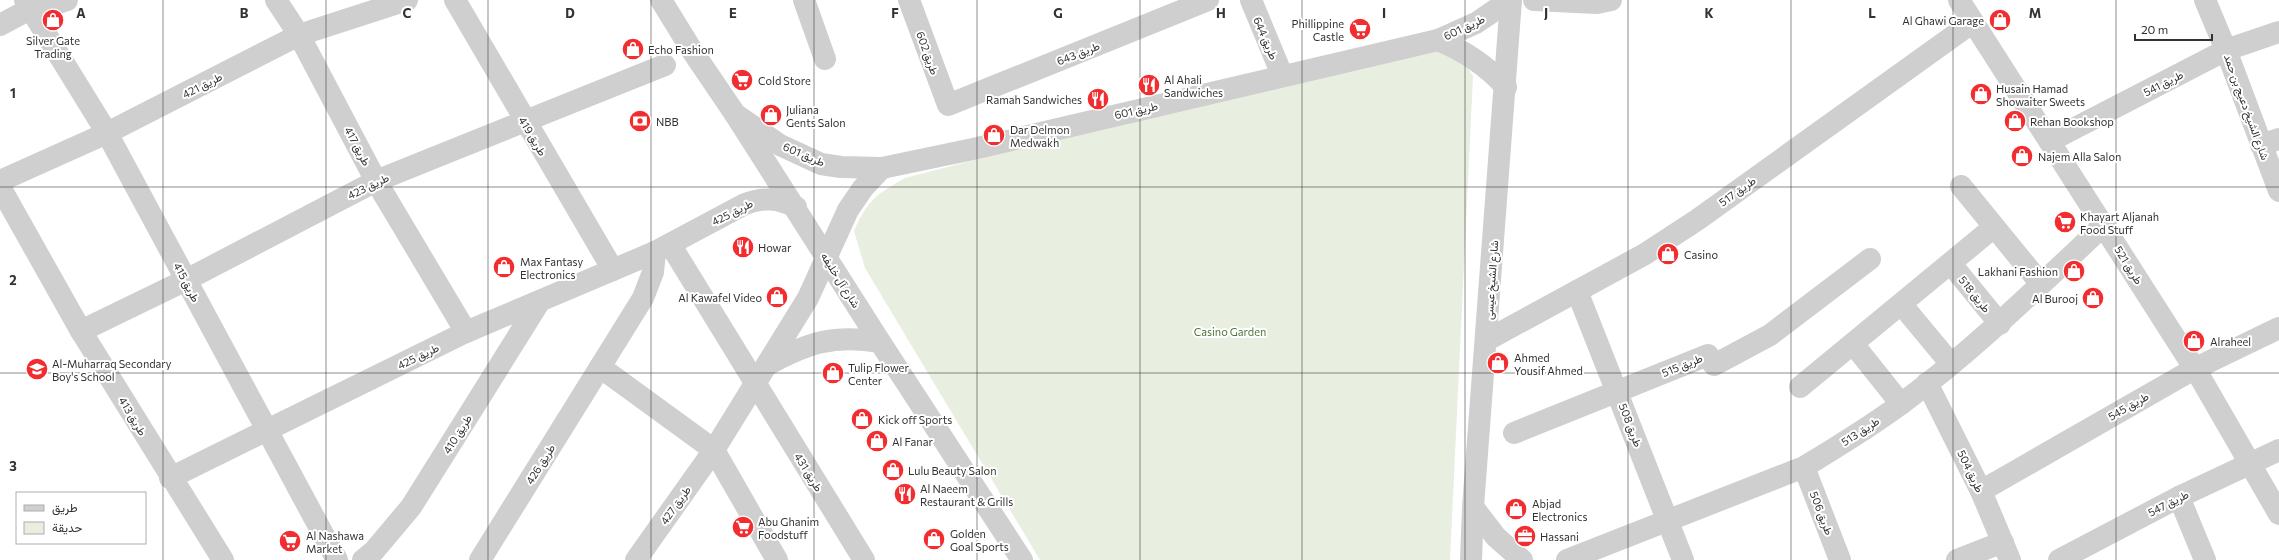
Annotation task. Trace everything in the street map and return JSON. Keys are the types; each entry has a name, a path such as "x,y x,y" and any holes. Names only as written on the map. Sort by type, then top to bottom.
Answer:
{"street":[{"path":"0,24 32,3 50,6 67,0"},
{"name":"طريق 417","path":"276,0 299,35 376,181 466,332"},
{"name":"طريق 421","path":"0,181 107,133 299,35 408,0"},
{"name":"طريق 419","path":"455,0 525,122 613,270"},
{"name":"شارع آل خليفه","path":"661,0 693,52 796,207 880,342 1022,560"},
{"path":"804,0 825,59"},
{"name":"طريق 602","path":"909,0 948,105"},
{"name":"طريق 643","path":"948,105 1208,0"},
{"name":"طريق 644","path":"1250,0 1282,75"},
{"name":"طريق 601","path":"735,114 780,145 821,164 841,167 882,168 974,149 1282,75 1438,40 1476,23 1510,0"},
{"name":"شارع الشيخ عيسى","path":"1471,560 1473,508 1506,87 1510,0"},
{"path":"1534,0 1597,3 1611,0"},
{"name":"طريق 521","path":"1959,0 2104,225 2194,369 2251,462 2279,514"},
{"name":"شارع الشيخ دعيج بن حمد","path":"2205,0 2226,50 2270,142 2279,191"},
{"name":"طريق 415","path":"32,3 107,133 337,560"},
{"name":"طريق 517","path":"1487,340 1645,254 1697,220 1974,22"},
{"name":"طريق 541","path":"2050,141 2226,50 2279,32"},
{"name":"طريق 601","path":"1438,40 1468,54 1482,64 1506,87"},
{"name":"طريق 423","path":"81,331 186,280 376,181 665,65"},
{"path":"828,259 848,210 864,188 882,168"},
{"path":"1961,186 2041,284"},
{"name":"طريق 413","path":"0,187 81,331 170,478 223,560"},
{"name":"طريق 425","path":"170,478 466,332 663,248 758,200 771,198 784,201 796,207"},
{"name":"طريق 513","path":"1567,560 1804,467 1901,404 2000,324 2104,225"},
{"path":"1800,387 1854,345 1994,227"},
{"path":"663,248 755,384"},
{"name":"طريق 426","path":"480,560 648,287 663,248"},
{"name":"طريق 427","path":"636,560 714,450 808,298 828,259"},
{"name":"طريق 515","path":"1514,433 1708,354 1714,365 1770,335 1870,259"},
{"name":"طريق 518","path":"1951,264 2000,324"},
{"name":"طريق 508","path":"1577,291 1618,391 1683,560"},
{"name":"طريق 410","path":"363,560 374,551 411,507 540,301"},
{"path":"1902,305 1950,364"},
{"name":"طريق 545","path":"1981,491 2194,369 2279,328"},
{"path":"766,365 811,344 835,339 859,339 880,342"},
{"path":"1854,345 1901,404"},
{"path":"600,367 714,450 777,560"},
{"name":"طريق 504","path":"1927,383 1981,491 2006,551"},
{"name":"طريق 431","path":"755,384 864,560"},
{"name":"طريق 547","path":"2059,560 2179,497 2279,450"},
{"name":"طريق 506","path":"1804,467 1840,560"},
{"path":"2179,497 2206,560"},
{"path":"1473,508 1496,537 1522,560"},
{"path":"1957,560 2006,551"}],"green space":[{"name":"Casino Garden","path":"1420,45 1457,52 1473,76 1450,560 1040,560 865,268 854,231 869,205 880,194 905,178"}],"place":[{"name":"Silver Gate Trading","path":"53,20"},
{"name":"Al Ghawi Garage","path":"2000,20"},
{"name":"Phillippine Castle","path":"1360,29"},
{"name":"Echo Fashion","path":"633,49"},
{"name":"Cold Store","path":"742,80"},
{"name":"Al Ahali Sandwiches","path":"1149,85"},
{"name":"Husain Hamad Showaiter Sweets","path":"1981,94"},
{"name":"Ramah Sandwiches","path":"1098,99"},
{"name":"Juliana Gents Salon","path":"771,115"},
{"name":"NBB","path":"640,121"},
{"name":"Rehan Bookshop","path":"2015,121"},
{"name":"Dar Delmon Medwakh","path":"994,135"},
{"name":"Najem Alla Salon","path":"2022,156"},
{"name":"Khayart Aljanah Food Stuff","path":"2065,222"},
{"name":"Howar","path":"743,247"},
{"name":"Casino","path":"1668,254"},
{"name":"Max Fantasy Electronics","path":"504,267"},
{"name":"Lakhani Fashion","path":"2074,271"},
{"name":"Al Kawafel Video","path":"777,297"},
{"name":"Al Burooj","path":"2093,298"},
{"name":"Alraheel","path":"2194,341"},
{"name":"Ahmed Yousif Ahmed","path":"1498,363"},
{"name":"Al-Muharraq Secondary Boy's School","path":"37,369"},
{"name":"Tulip Flower Center","path":"833,373"},
{"name":"Kick off Sports","path":"862,419"},
{"name":"Al Fanar","path":"877,441"},
{"name":"Lulu Beauty Salon","path":"893,470"},
{"name":"Al Naeem Restaurant & Grills","path":"905,494"},
{"name":"Abjad Electronics","path":"1516,509"},
{"name":"Abu Ghanim Foodstuff","path":"743,527"},
{"name":"Hassani","path":"1525,536"},
{"name":"Golden Goal Sports","path":"934,539"},
{"name":"Al Nashawa Market","path":"290,541"}]}
